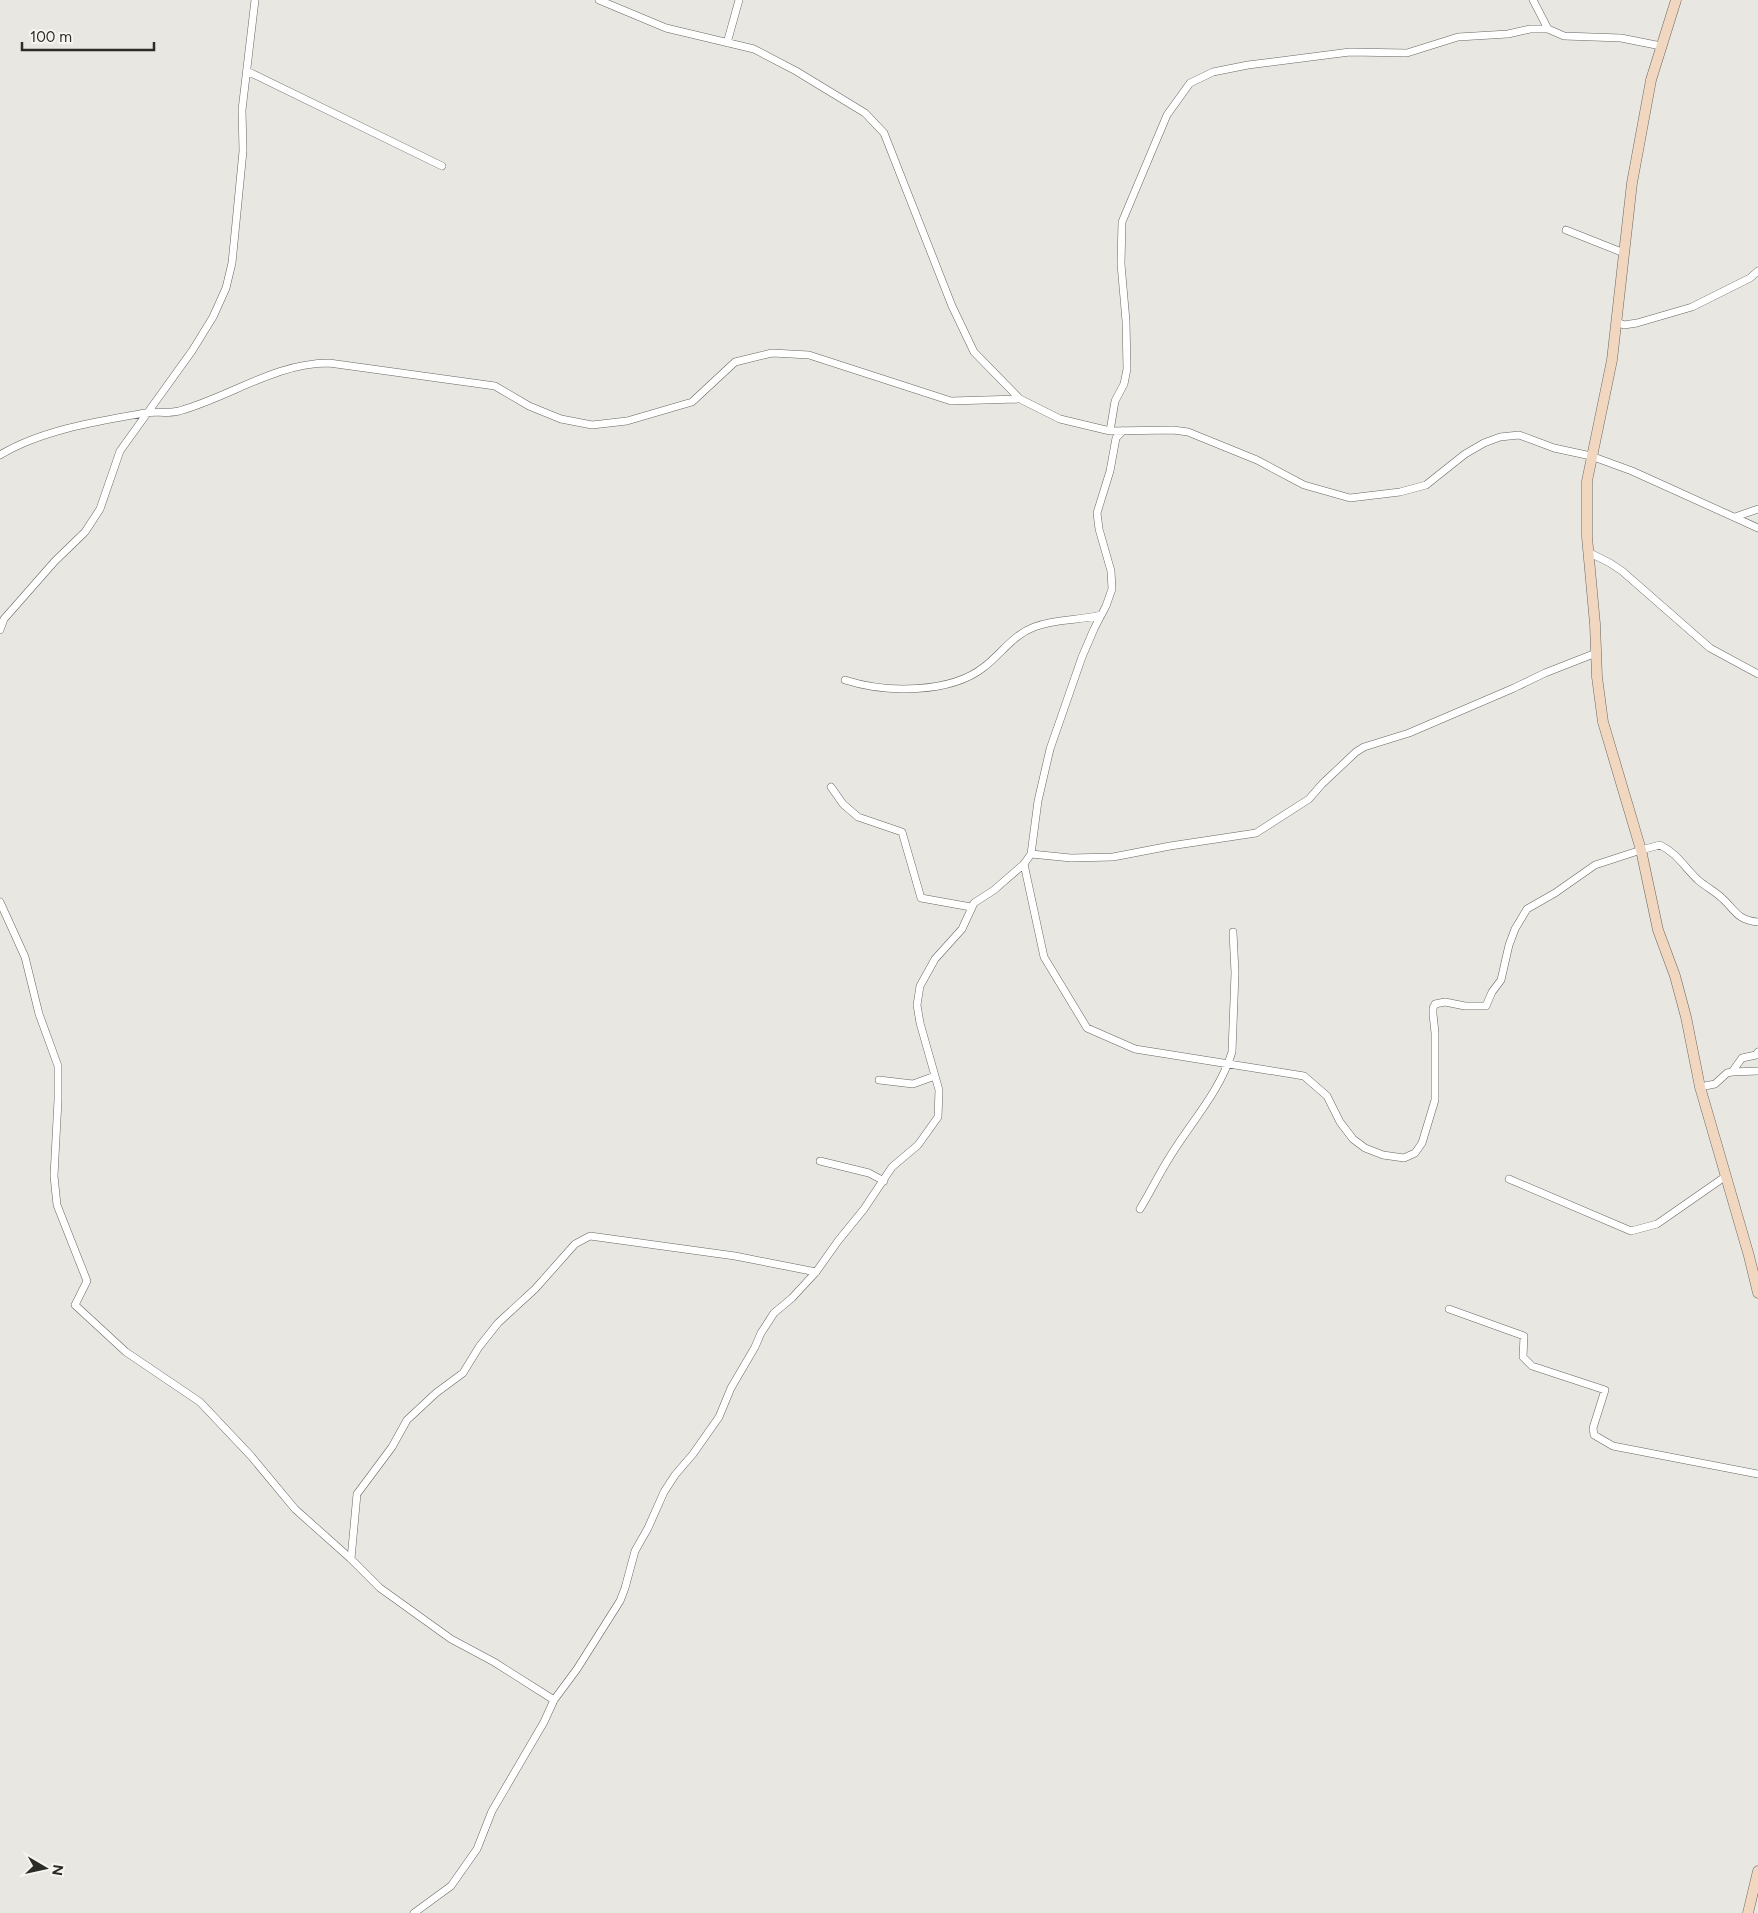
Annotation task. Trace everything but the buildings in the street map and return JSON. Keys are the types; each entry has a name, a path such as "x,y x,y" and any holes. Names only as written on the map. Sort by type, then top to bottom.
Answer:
{"main road":[{"path":"1676,0 1651,80 1632,183 1612,360 1587,482 1588,552 1599,701 1603,722 1641,850 1658,930 1675,976 1686,1017 1700,1087 1758,1293"},
{"path":"1748,1913 1758,1870"}],"street":[{"path":"0,630 4,619 24,595 85,532 100,509 120,451 192,351 213,317 226,288 232,263 242,151 242,110 255,0"},
{"path":"599,0 666,28 754,49 796,71 865,113 884,133 952,306 974,352 1020,399 1060,419 1110,431 1173,430 1188,432 1257,460 1304,485 1350,498 1400,492 1426,485 1464,454 1484,443 1519,435 1554,448 1591,456 1632,471 1758,528"},
{"path":"727,43 738,0"},
{"path":"1533,0 1548,29"},
{"path":"1110,431 1116,401 1124,384 1127,369 1126,322 1121,264 1122,222 1167,115 1190,83 1213,72 1248,66 1350,52 1407,53 1458,37 1508,34 1530,29 1548,29 1564,36 1621,38 1661,46"},
{"path":"246,71 442,166"},
{"path":"1566,230 1624,252"},
{"path":"1617,322 1624,324 1637,323 1692,307 1750,278 1758,271"},
{"path":"0,455 39,437 74,426 147,413 164,414 177,411 206,402 270,374 312,363 495,386 529,406 560,419 592,425 627,422 692,402 735,362 772,353 808,355 951,401 1020,399"},
{"path":"414,1913 451,1886 474,1854 482,1840 492,1811 544,1722 554,1700 577,1669 620,1601 635,1551 648,1528 664,1492 719,1417 730,1388 755,1347 758,1338 774,1314 816,1272 884,1181 892,1167 918,1145 938,1117 940,1099 920,1023 919,992 931,964 962,929 974,903 994,890 1024,864 1031,854 1038,801 1050,749 1082,657 1110,598 1112,579 1098,528 1097,513 1110,471 1116,438 1123,431"},
{"path":"1736,517 1758,509"},
{"path":"1588,552 1622,571 1710,648 1758,674"},
{"path":"845,680 887,689 953,683 983,668 1012,640 1033,627 1056,620 1082,619 1101,615"},
{"path":"1031,854 1071,858 1113,857 1256,833 1309,799 1322,784 1356,752 1364,747 1409,733 1545,673 1596,653"},
{"path":"831,787 843,804 858,817 902,832 921,898 971,907"},
{"path":"1024,864 1044,957 1087,1028 1136,1049 1304,1076 1327,1096 1340,1122 1352,1139 1365,1148 1383,1156 1404,1158 1415,1153 1422,1143 1435,1100 1433,1008 1435,1004 1445,1002 1465,1006 1486,1006 1492,992 1501,980 1509,945 1515,929 1527,910 1595,865 1660,845 1674,854 1697,880 1724,899 1736,914 1750,922 1758,922"},
{"path":"0,902 25,957 39,1014 58,1066 54,1176 57,1205 87,1281 75,1305 126,1352 200,1402 251,1456 295,1509 380,1588 452,1639 494,1662 554,1700"},
{"path":"1140,1209 1171,1155 1210,1099 1232,1052 1235,972 1233,932"},
{"path":"1732,1072 1742,1058 1756,1055 1758,1052"},
{"path":"1700,1087 1715,1084 1727,1073 1758,1071"},
{"path":"879,1080 913,1084 935,1076"},
{"path":"820,1161 869,1173 884,1181"},
{"path":"1509,1179 1631,1231 1658,1224 1726,1176"},
{"path":"351,1559 357,1494 392,1447 407,1420 436,1393 463,1373 479,1347 498,1323 535,1289 575,1244 590,1236 734,1256 816,1272"},
{"path":"1449,1310 1524,1336 1523,1357 1532,1366 1605,1390 1593,1428 1594,1435 1613,1446 1758,1474"}]}
